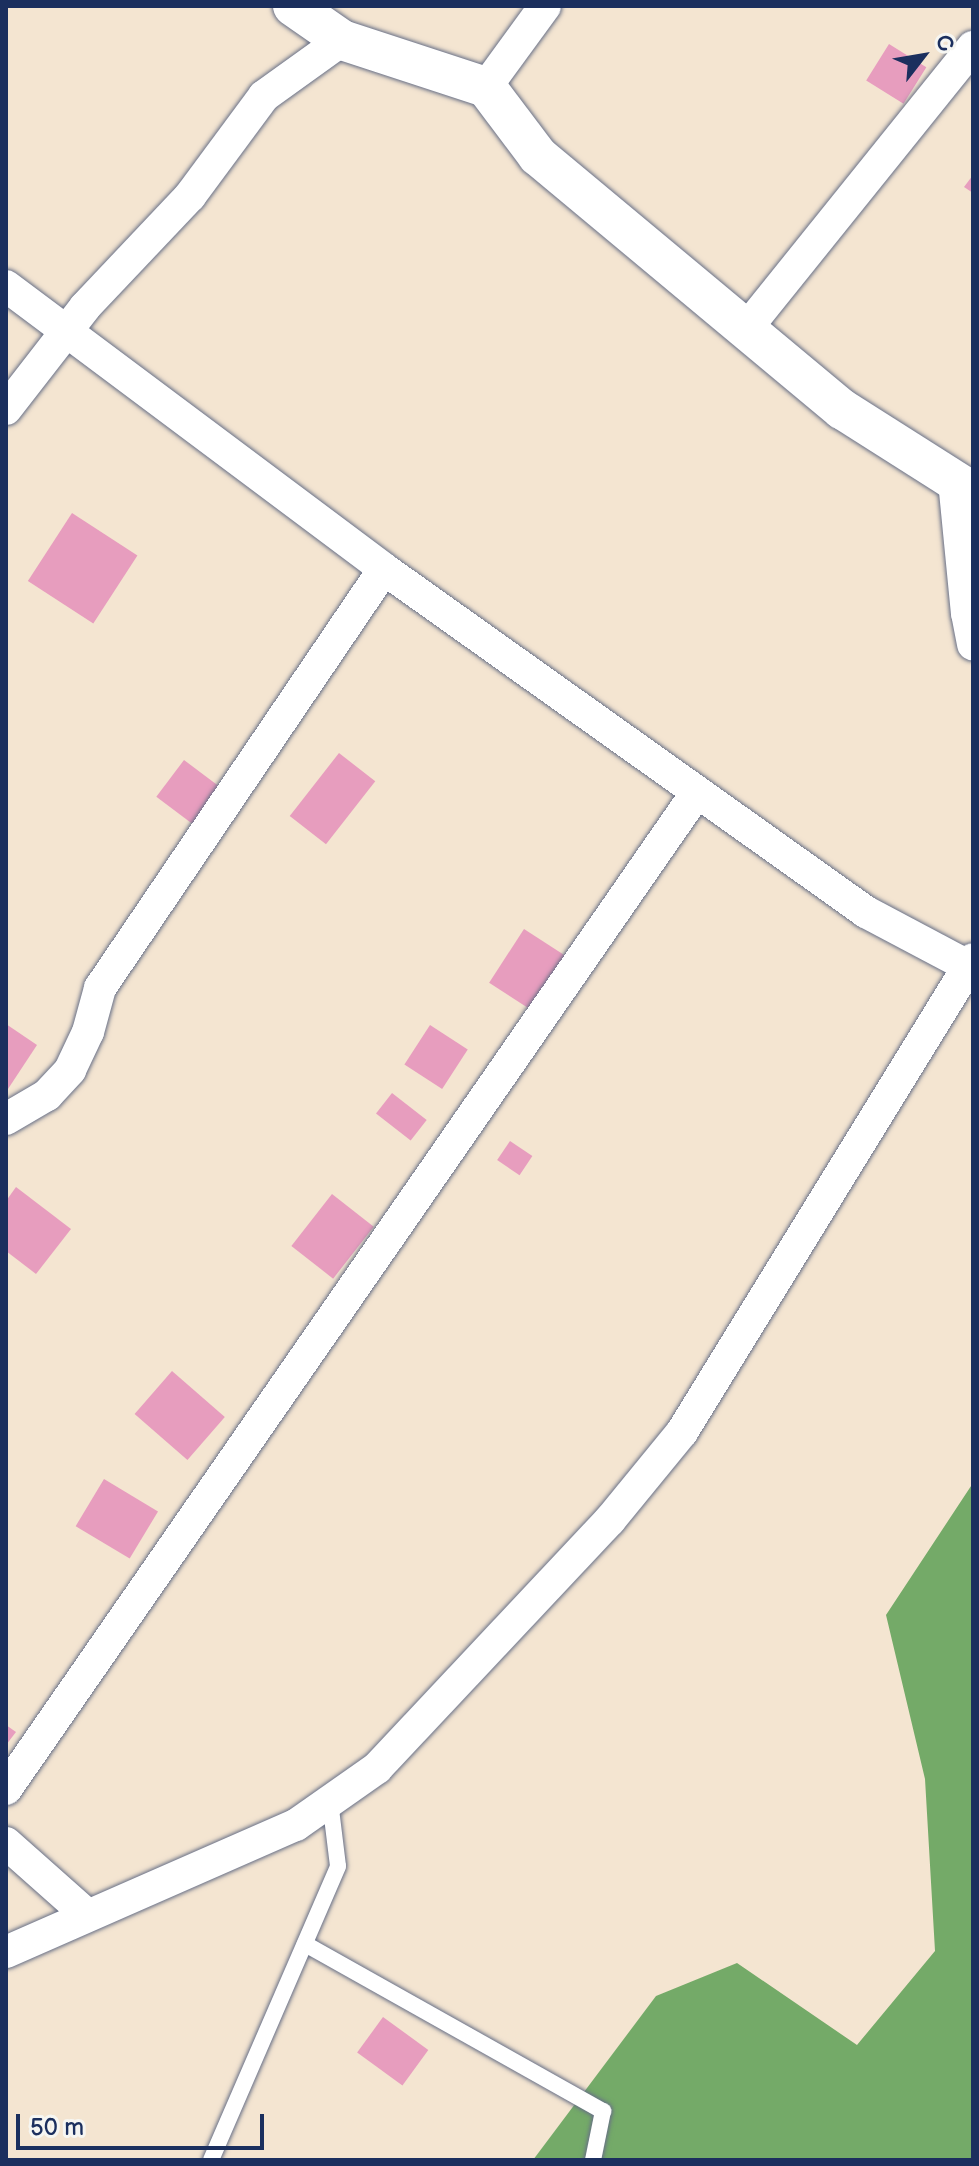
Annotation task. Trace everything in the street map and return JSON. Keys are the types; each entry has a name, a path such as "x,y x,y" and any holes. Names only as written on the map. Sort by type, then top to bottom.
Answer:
{"street":[{"path":"293,6 342,40 486,87 538,156 842,409 964,486 967,613 973,644"},
{"path":"486,87 545,6"},
{"path":"6,409 118,269 190,196 264,96 342,40"},
{"path":"746,329 973,47"},
{"path":"6,286 384,569 866,912 970,962 682,1432 610,1520 377,1768 296,1825 86,1914 6,1952"},
{"path":"6,1119 47,1095 70,1070 88,1032 100,988 384,569"},
{"path":"6,1789 697,792"},
{"path":"6,1843 86,1914"}],"lane":[{"path":"211,2160 338,1866 330,1801"},
{"path":"305,1944 603,2111 593,2160"}],"green space":[{"path":"973,1483 973,2160 533,2160 656,1996 737,1963 857,2045 935,1951 925,1779 886,1615"}],"building":[{"path":"889,44 926,67 904,104 866,80"},
{"path":"973,175 973,193 964,187"},
{"path":"72,513 137,555 93,623 28,581"},
{"path":"339,753 375,781 326,844 290,816"},
{"path":"184,760 220,787 192,824 156,797"},
{"path":"524,929 568,958 534,1012 489,983"},
{"path":"6,1024 37,1045 6,1092"},
{"path":"430,1025 468,1050 442,1089 404,1064"},
{"path":"392,1093 427,1120 411,1141 376,1113"},
{"path":"510,1141 532,1156 520,1175 497,1160"},
{"path":"16,1187 71,1229 36,1274 6,1251 6,1201"},
{"path":"332,1194 374,1227 333,1279 291,1246"},
{"path":"172,1371 225,1417 187,1460 135,1414"},
{"path":"104,1479 158,1511 130,1559 76,1526"},
{"path":"6,1725 16,1732 6,1745"},
{"path":"383,2017 428,2050 402,2086 357,2053"}]}
